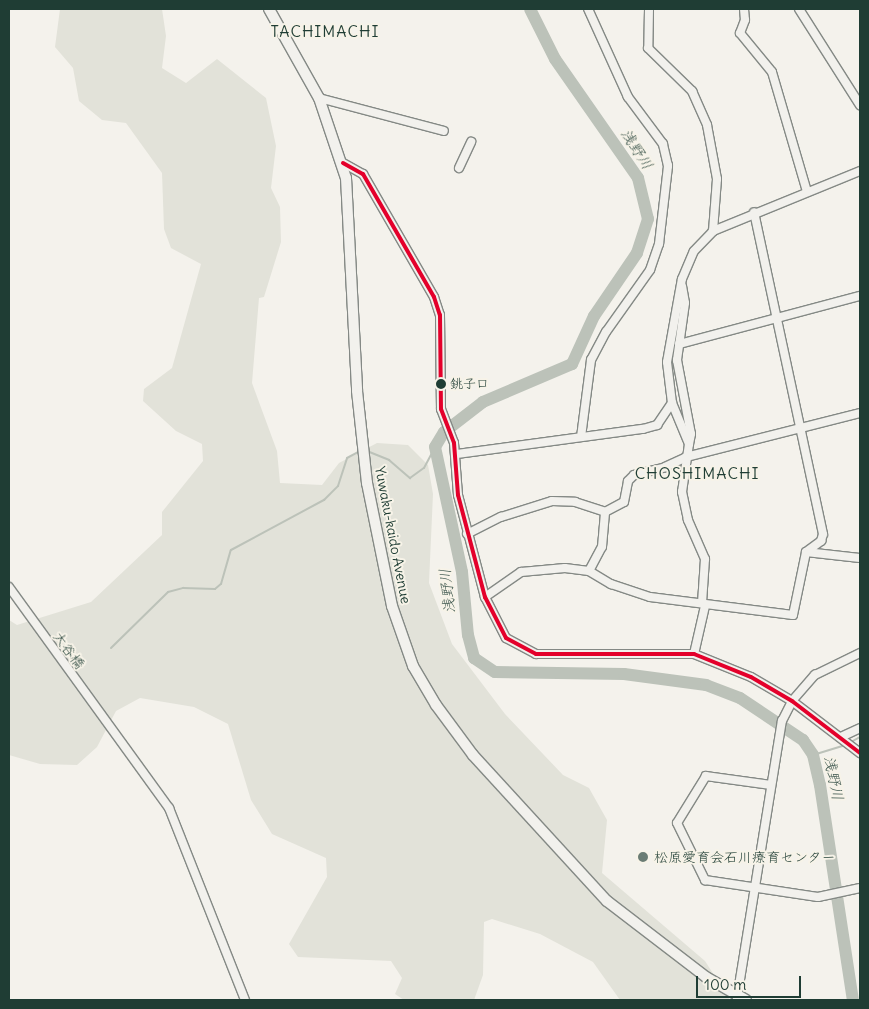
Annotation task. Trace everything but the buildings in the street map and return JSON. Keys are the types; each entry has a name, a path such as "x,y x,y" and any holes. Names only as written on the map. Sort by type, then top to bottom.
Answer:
{"main road":[{"name":"Yuwaku-kaido Avenue","path":"269,9 319,98 343,162 349,204 361,441 392,606 413,666 436,705 473,755 607,901 698,971 737,998 746,1000"}],"street":[{"path":"581,437 591,360 606,332 650,270 660,244 668,166 663,144 628,97 588,9"},
{"path":"649,9 648,48 692,91 707,125 717,179 713,231"},
{"path":"744,9 745,20 740,33 772,72 807,192"},
{"path":"799,9 860,104"},
{"path":"319,98 444,131"},
{"path":"459,168 471,142"},
{"path":"343,162 363,174 434,297 440,315 438,379 445,421 457,454 458,495 485,597 506,638 526,652 574,657 694,654 751,677 792,701 860,753"},
{"path":"689,444 672,403 667,362 682,279 694,251 713,231 754,212 860,170"},
{"path":"485,597 521,572 564,568 589,571 611,584 650,597 793,615 806,552 821,541 823,534 779,318 754,212"},
{"path":"682,279 684,303 677,360 691,434 686,456 682,492 688,520 705,559 703,604 694,654"},
{"path":"680,344 860,296"},
{"path":"457,454 650,427 657,425 672,403"},
{"path":"467,534 502,517 552,501 575,502 605,512 624,502 630,477 666,467 686,456 860,412"},
{"path":"589,571 602,547 605,512"},
{"path":"806,552 860,558"},
{"name":"大谷橋","path":"9,587 169,808 245,1000"},
{"path":"737,998 782,721 792,701 815,675 860,653"},
{"path":"843,739 860,728"},
{"path":"771,785 706,776 677,823 705,880 755,888 828,895 857,888"}],"shaded area":[{"path":"60,9 162,9 166,36 162,68 186,83 217,59 266,98 276,146 271,188 280,207 281,242 264,297 259,298 252,383 277,451 280,483 322,485 339,463 377,443 408,445 428,465 433,494 429,583 452,644 505,714 563,775 589,788 607,820 602,873 705,961 730,1000 620,1000 593,962 540,934 492,919 484,922 483,975 474,1000 404,1000 395,994 402,978 391,961 298,957 289,944 327,877 326,858 272,834 251,800 228,724 194,707 140,698 116,711 97,747 77,765 40,764 9,755 9,620 17,625 91,602 162,535 162,512 203,461 202,444 176,431 143,401 144,389 172,368 201,264 171,248 164,229 162,173 126,123 102,120 79,101 73,68 55,47"}],"waterway":[{"name":"浅野川","path":"530,9 555,59 638,178 648,219 637,253 594,316 572,364 483,402 444,432 435,447 462,572 468,635 474,658 495,672 624,674 706,685 740,698 803,740 813,755 820,785 853,1000"},
{"path":"367,451 389,460 410,478 424,468 435,447"},
{"path":"111,648 168,592 183,588 215,589 221,584 231,550 324,500 338,486 347,458 360,451"},
{"path":"851,742 860,737"},
{"path":"813,755 845,745"}],"transit line":[{"path":"343,163 363,174 434,297 440,315 441,409 454,443 458,495 485,597 506,638 536,654 694,654 751,677 792,701 860,753"}],"place":[{"name":"銚子口","path":"441,384"},
{"name":"松原愛育会石川療育センター","path":"643,857"}],"district":[{"name":"TACHIMACHI","path":"325,31"},
{"name":"CHOSHIMACHI","path":"697,473"}]}
